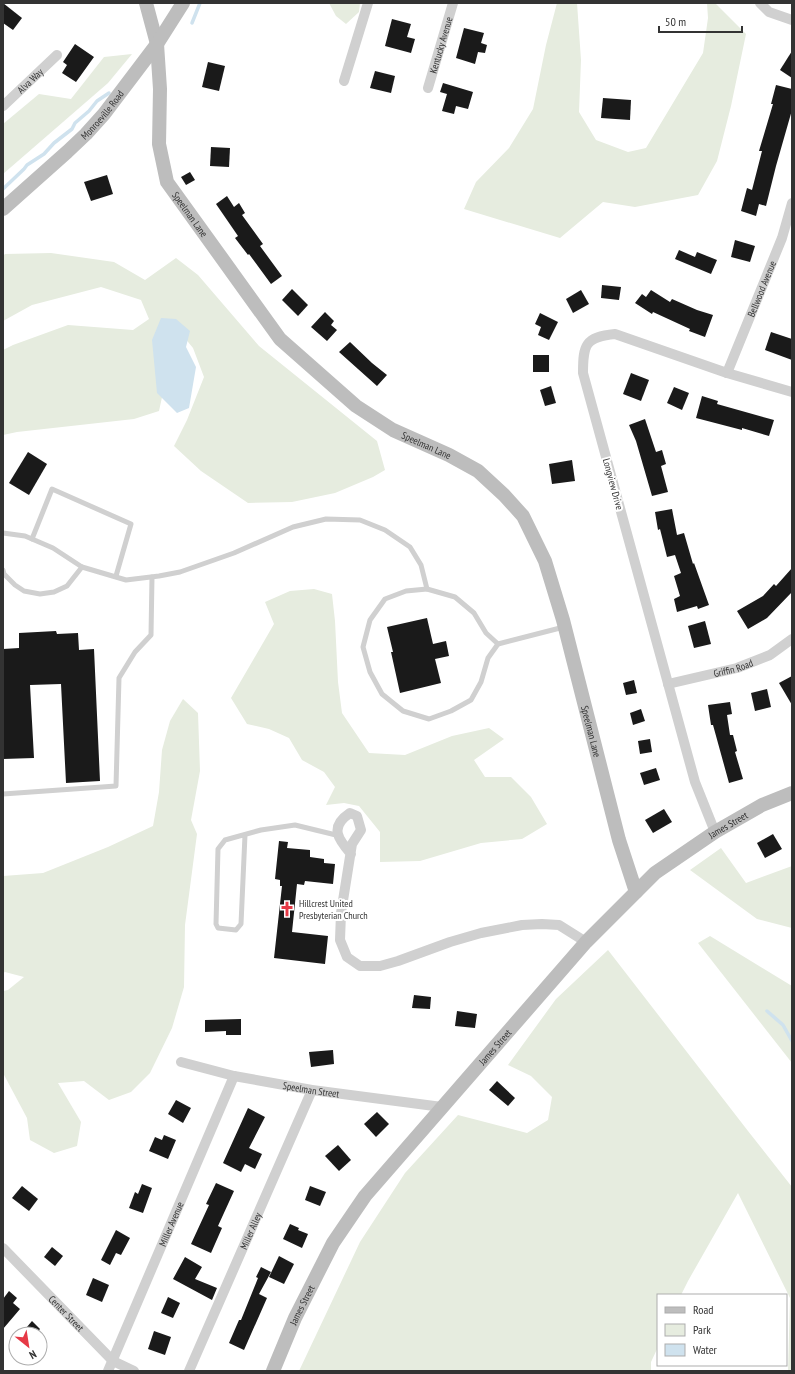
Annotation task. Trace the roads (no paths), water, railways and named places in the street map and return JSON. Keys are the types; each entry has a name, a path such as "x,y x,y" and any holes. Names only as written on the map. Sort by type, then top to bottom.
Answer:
{"street":[{"name":"Speelman Lane","path":"146,3 157,44 160,89 159,144 167,182 280,339 356,406 393,430 449,455 478,471 504,495 523,516 545,561 564,627 619,840 636,892"},
{"name":"Monroeville Road","path":"3,209 86,134 122,92 157,44 183,3"},
{"path":"344,81 368,3"},
{"name":"Kentucky Avenue","path":"428,88 453,3"},
{"path":"760,3 769,12 792,20"},
{"name":"Alva Way","path":"3,106 57,55"},
{"name":"Bellwood Avenue","path":"727,373 782,238 792,203"},
{"name":"Longview Drive","path":"715,832 695,782 668,684 583,373 583,352 589,342 600,335 615,334 727,373 792,392"},
{"name":"Griffin Road","path":"668,684 737,668 770,655 792,639"},
{"name":"James Street","path":"273,1371 295,1318 333,1243 364,1196 586,942 656,873 715,832 762,805 792,793"},
{"path":"351,854 340,842 336,834 337,827 345,816 350,813 357,816 361,830 352,844 351,854 341,913 340,940 347,957 360,966 380,966 481,933 522,925 559,925 586,942"},
{"name":"Speelman Street","path":"181,1062 234,1076 312,1090 442,1107"},
{"name":"Miller Avenue","path":"108,1371 234,1076"},
{"name":"Miller Alley","path":"189,1371 312,1090"},
{"name":"Center Street","path":"3,1248 113,1361 134,1371"}],"lane":[{"path":"32,540 52,489 131,524 116,576"},
{"path":"3,533 25,536 52,548 82,567 126,580 180,572 234,553 292,527 326,519 360,520 385,530 410,547 421,564 427,589"},
{"path":"3,570 4,574 14,585 24,591 40,594 54,592 67,586 82,567"},
{"path":"3,794 116,786 119,678 135,652 151,635 152,577"},
{"path":"498,644 486,633 474,613 455,597 427,589 406,591 385,600 370,620 363,647 370,672 382,694 403,711 429,718 451,711 471,700 481,682 488,658 498,644 564,627"},
{"path":"245,834 241,924 236,930 218,928 216,924 218,849 225,840 245,834 261,830 294,825 336,834"}],"water":[{"path":"161,318 176,319 190,331 186,347 196,367 189,408 177,413 157,393 152,340"}],"waterway":[{"path":"192,23 200,3"},
{"path":"3,189 27,165 44,154 54,143 72,129 75,123 89,111 97,101 109,93"},
{"path":"767,1011 783,1025 792,1041"}],"place":[{"name":"Hillcrest United Presbyterian Church","path":"287,909"}]}
